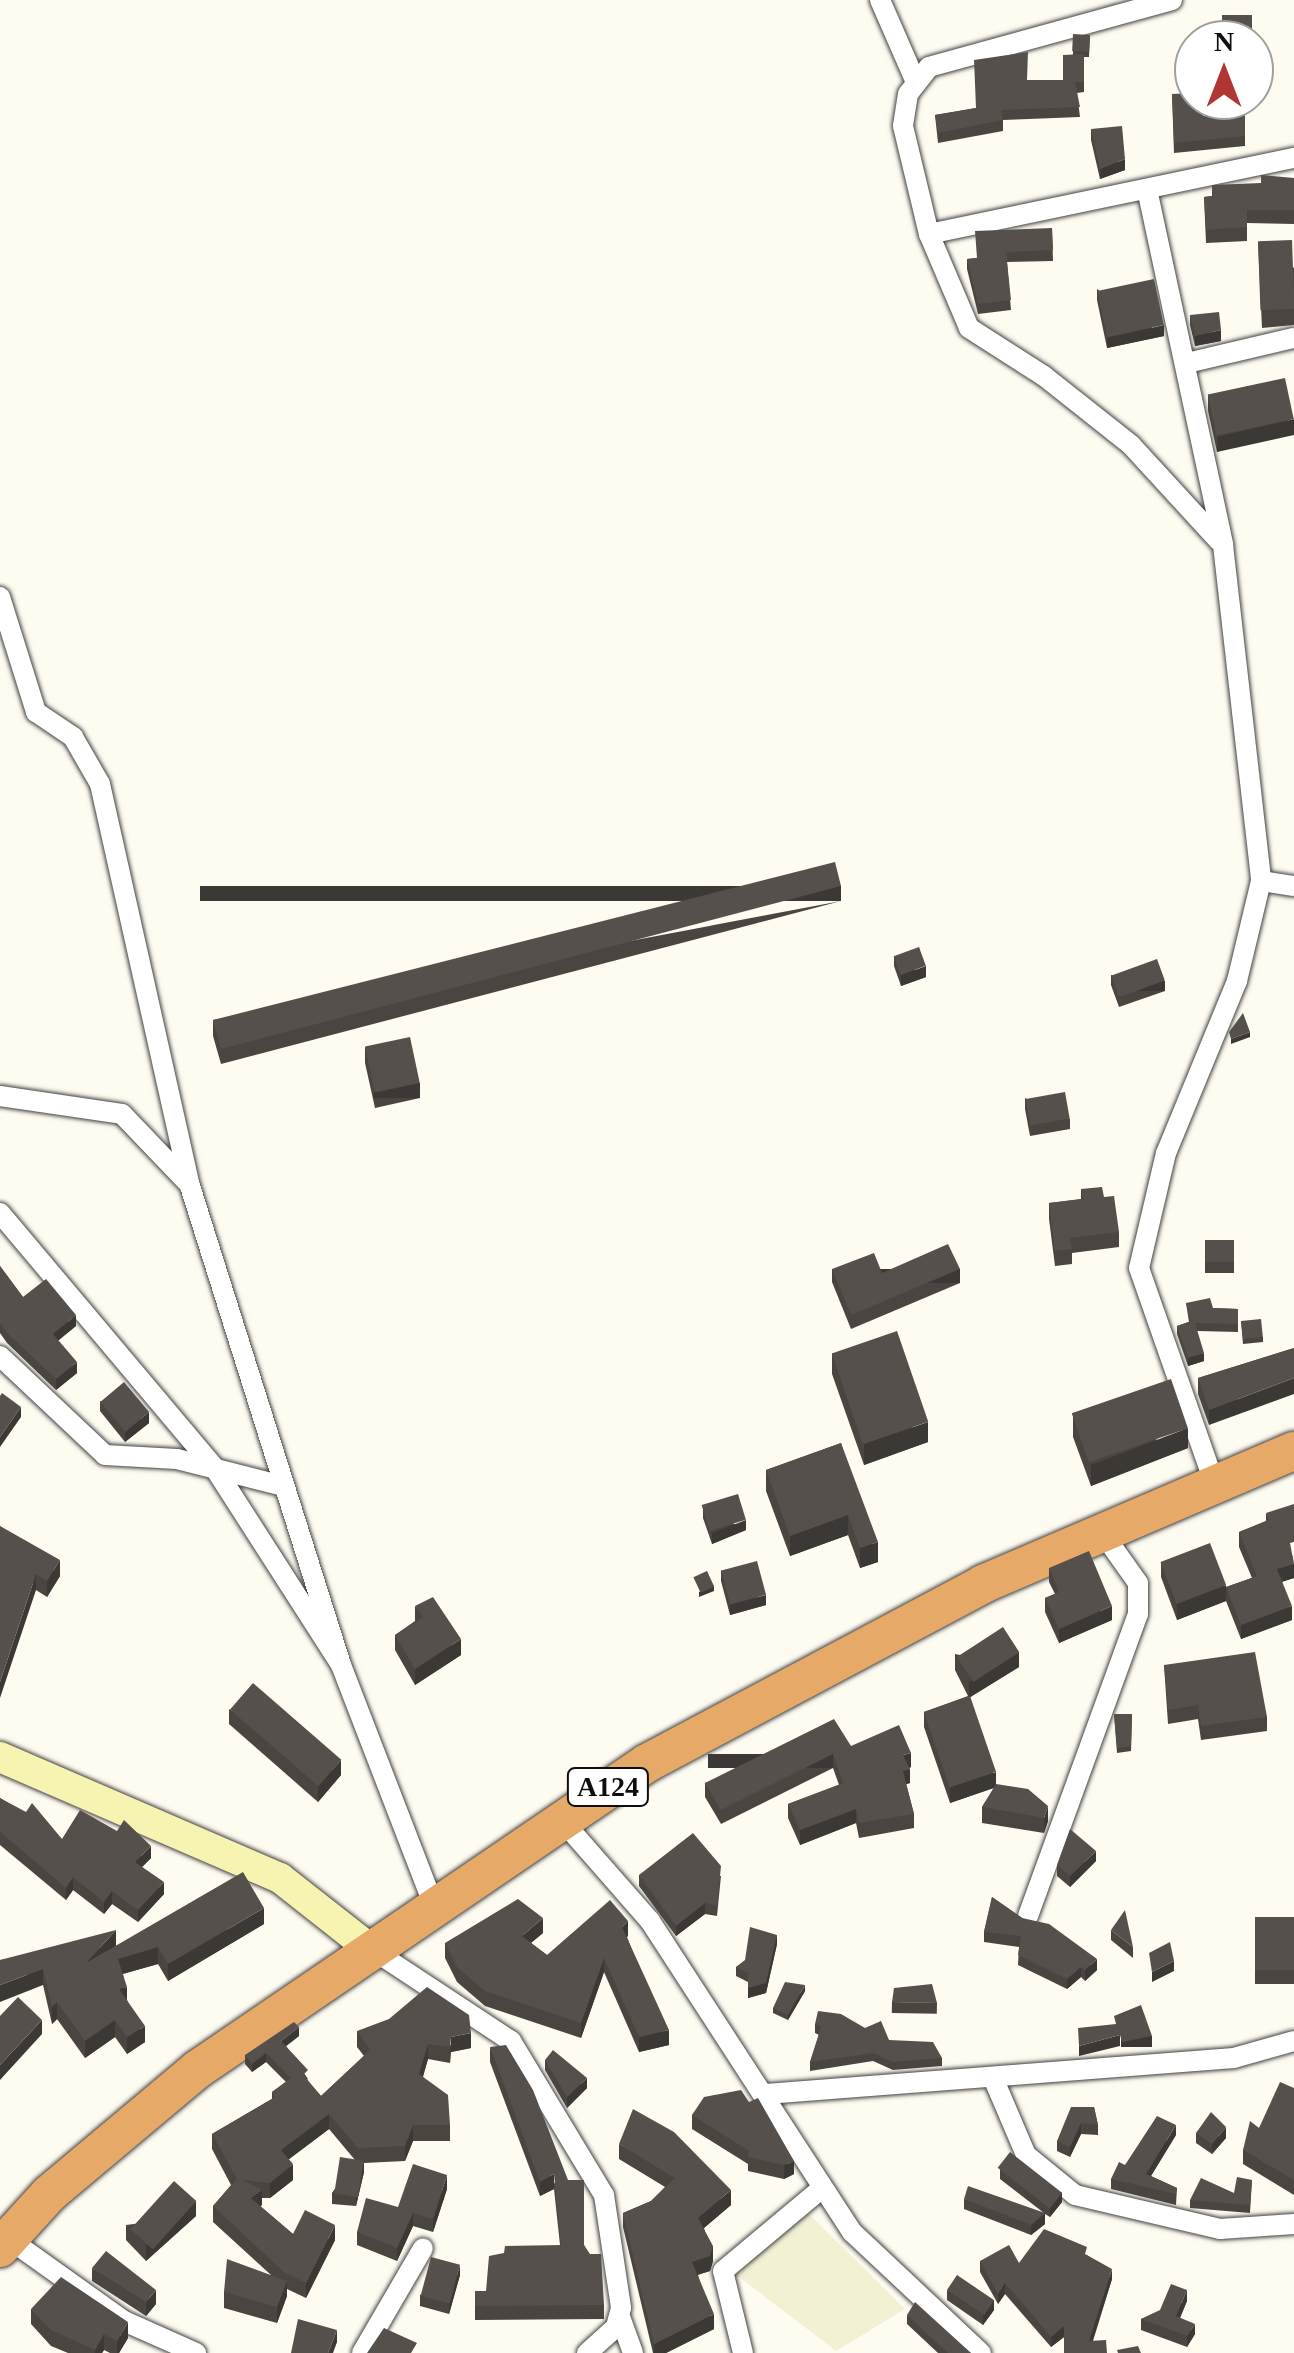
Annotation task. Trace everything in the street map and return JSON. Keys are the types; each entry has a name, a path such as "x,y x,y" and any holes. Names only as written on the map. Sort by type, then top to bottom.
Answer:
{"highway":[{"name":"A124","path":"4,2244 49,2194 141,2114 369,1948 559,1817 762,1697 1101,1531 1294,1451"}],"street":[{"path":"880,0 915,80"},
{"path":"1172,0 929,67 915,80 903,126 929,234 969,328 1044,376 1131,445 1223,545"},
{"path":"929,234 1294,158"},
{"path":"1147,188 1223,545 1261,880 1237,980 1166,1154 1139,1268 1214,1482"},
{"path":"1187,364 1294,338"},
{"path":"0,597 36,712 73,737 100,784 190,1186 340,1665 432,1904"},
{"path":"1261,880 1294,886"},
{"path":"0,1096 122,1114 190,1186"},
{"path":"0,1213 214,1468 340,1665"},
{"path":"0,1356 105,1455 214,1468 283,1486"},
{"path":"1028,1916 1138,1614 1138,1583 1101,1531"},
{"path":"0,1756 280,1878 369,1948 511,2041 604,2195 620,2317 633,2353"},
{"path":"559,1817 650,1920 766,2094 820,2190 852,2232 981,2353"},
{"path":"766,2094 994,2080 1234,2058 1294,2042"},
{"path":"994,2080 1026,2155 1075,2195 1220,2229 1294,2224"},
{"path":"743,2353 723,2272 820,2190"},
{"path":"4,2244 124,2321 196,2353"},
{"path":"362,2353 423,2248"},
{"path":"586,2353 620,2317"}],"green space":[{"path":"808,2213 905,2309 836,2351 735,2274"}],"building":[{"path":"1222,15 1252,15 1252,20 1222,20"},
{"path":"1073,34 1090,35 1089,52 1072,51"},
{"path":"1028,52 1027,80 1063,80 1063,55 1084,54 1084,82 1075,82 1080,107 1001,110 1003,120 938,133 935,115 976,108 974,60"},
{"path":"1172,94 1174,120 1245,120 1245,136 1174,143"},
{"path":"1122,126 1125,159 1100,169 1091,129"},
{"path":"1261,175 1294,178 1294,210 1247,210 1247,227 1206,230 1204,197 1212,196 1212,185 1261,183"},
{"path":"1052,228 1053,250 1006,252 1011,300 978,304 967,259 977,258 975,231"},
{"path":"1292,240 1294,309 1260,310 1258,241"},
{"path":"1154,279 1164,325 1107,337 1097,291"},
{"path":"1219,312 1221,330 1195,336 1190,315"},
{"path":"1285,378 1294,419 1216,436 1208,394"},
{"path":"835,862 841,886 221,1049 213,1020"},
{"path":"919,947 926,966 900,975 894,956"},
{"path":"1157,959 1165,981 1119,997 1111,976"},
{"path":"1243,1013 1250,1032 1231,1039 1229,1032"},
{"path":"410,1037 420,1083 375,1093 365,1047"},
{"path":"1065,1092 1070,1119 1030,1126 1026,1099"},
{"path":"1102,1187 1104,1197 1114,1196 1119,1232 1070,1238 1072,1249 1055,1251 1049,1203 1083,1199 1081,1189"},
{"path":"1205,1240 1234,1240 1234,1262 1205,1262"},
{"path":"948,1244 960,1269 851,1315 832,1269 874,1253 882,1273"},
{"path":"0,1266 23,1297 46,1279 76,1315 53,1334 77,1362 56,1379 0,1323"},
{"path":"1210,1298 1213,1308 1238,1309 1238,1324 1195,1323 1204,1353 1188,1358 1177,1326 1191,1321 1186,1303"},
{"path":"1261,1319 1263,1337 1243,1339 1241,1321"},
{"path":"897,1331 928,1422 863,1444 832,1353"},
{"path":"1294,1348 1294,1378 1209,1410 1198,1378"},
{"path":"1171,1379 1188,1428 1089,1462 1072,1413"},
{"path":"124,1382 149,1412 125,1432 100,1402"},
{"path":"2,1393 21,1407 0,1437 0,1396"},
{"path":"841,1443 878,1542 860,1548 848,1515 790,1536 766,1470"},
{"path":"738,1494 746,1520 710,1531 702,1505"},
{"path":"1294,1504 1294,1542 1290,1543 1294,1564 1277,1569 1292,1606 1241,1625 1226,1587 1257,1576 1239,1532 1269,1520 1266,1513"},
{"path":"0,1526 60,1560 47,1581 36,1574 0,1682"},
{"path":"1210,1543 1226,1585 1177,1604 1161,1562"},
{"path":"1089,1551 1112,1606 1059,1629 1045,1598 1059,1592 1049,1568"},
{"path":"757,1561 766,1595 730,1604 721,1571"},
{"path":"707,1571 714,1586 701,1593 693,1577"},
{"path":"433,1597 461,1639 415,1669 395,1635 423,1617 415,1606"},
{"path":"1003,1627 1019,1652 973,1682 957,1657"},
{"path":"1255,1652 1267,1717 1201,1726 1198,1705 1168,1710 1164,1665"},
{"path":"253,1683 341,1760 318,1786 230,1709"},
{"path":"970,1696 996,1772 950,1788 924,1712"},
{"path":"1114,1714 1132,1714 1131,1746 1117,1748"},
{"path":"834,1719 851,1746 899,1725 911,1753 903,1755 910,1769 903,1771 914,1814 859,1823 856,1809 800,1830 788,1804 843,1783 833,1754 721,1810 705,1783"},
{"path":"996,1784 1028,1789 1048,1806 1044,1818 982,1807"},
{"path":"0,1798 26,1812 32,1803 62,1839 80,1810 117,1831 124,1820 151,1846 135,1862 164,1882 138,1910 112,1891 104,1902 73,1877 66,1888 0,1832"},
{"path":"1070,1829 1096,1851 1070,1876 1057,1865"},
{"path":"693,1833 721,1866 717,1906 705,1903 676,1926 639,1875"},
{"path":"243,1872 264,1908 168,1964 158,1947 118,1959 127,1987 119,1989 145,2026 127,2037 115,2020 85,2041 57,2002 52,2007 43,1969 0,1985 0,1960 116,1930 86,1963"},
{"path":"992,1897 1022,1918 1049,1924 1097,1959 1067,1979 1018,1955 1021,1936 984,1932"},
{"path":"518,1899 543,1918 522,1936 547,1955 610,1900 628,1921 622,1927 669,2030 639,2037 604,1958 581,2023 485,1991 457,1967 445,1943"},
{"path":"1125,1910 1133,1947 1111,1930"},
{"path":"1255,1917 1294,1917 1294,1970 1255,1970"},
{"path":"750,1927 777,1935 766,1983 748,1988 748,1973 736,1967 745,1960"},
{"path":"1170,1942 1174,1961 1152,1972 1149,1953"},
{"path":"785,1982 805,1985 788,2015 773,2008"},
{"path":"932,1984 937,2003 892,2002 894,1988"},
{"path":"427,1987 469,2015 471,2033 451,2037 450,2047 428,2044 419,2074 448,2095 450,2125 413,2125 405,2146 358,2148 329,2114 281,2150 293,2164 270,2183 243,2180 262,2190 251,2198 293,2234 305,2210 335,2225 306,2283 285,2273 213,2206 237,2179 212,2134 275,2097 272,2092 300,2071 321,2096 370,2050 357,2031 389,2019"},
{"path":"18,1997 42,2020 0,2065 0,2016"},
{"path":"1141,2005 1152,2036 1122,2042 1120,2035 1079,2046 1078,2028 1116,2024 1114,2016"},
{"path":"818,2011 841,2014 865,2028 881,2021 889,2040 933,2042 942,2058 893,2062 873,2053 810,2062 821,2027 815,2024"},
{"path":"294,2022 299,2027 281,2041 308,2070 303,2075 300,2071 291,2078 266,2053 252,2064 245,2055"},
{"path":"506,2045 533,2090 568,2180 584,2180 584,2245 590,2254 601,2254 604,2305 475,2306 475,2291 486,2291 489,2256 504,2253 505,2246 561,2245 554,2174 540,2182 490,2047"},
{"path":"553,2050 587,2078 567,2097 545,2060"},
{"path":"1280,2082 1294,2088 1294,2180 1243,2150 1250,2121 1259,2128"},
{"path":"741,2090 749,2102 758,2098 794,2161 784,2165 748,2157 749,2151 692,2115 704,2097"},
{"path":"1071,2107 1094,2107 1098,2125 1081,2123 1070,2147 1057,2141"},
{"path":"633,2109 674,2132 731,2190 698,2218 713,2246 710,2256 692,2262 714,2314 654,2344 623,2213 651,2201 675,2178 619,2144"},
{"path":"1211,2112 1226,2127 1212,2144 1196,2133"},
{"path":"1157,2116 1176,2125 1146,2174 1177,2188 1176,2194 1111,2179 1119,2162 1125,2165"},
{"path":"1010,2152 1062,2193 1050,2208 998,2168"},
{"path":"340,2157 364,2161 358,2197 334,2194"},
{"path":"413,2164 447,2175 433,2219 413,2213 397,2248 357,2232 366,2198 398,2207"},
{"path":"1237,2177 1252,2180 1250,2205 1190,2200 1201,2178 1234,2193"},
{"path":"174,2181 196,2201 153,2249 131,2229"},
{"path":"968,2186 1045,2213 1031,2225 964,2199"},
{"path":"1044,2229 1087,2247 1085,2254 1112,2269 1089,2341 1106,2340 1107,2353 1064,2353 1064,2326 1051,2337 1005,2283 998,2294 980,2261 1009,2245 1019,2263"},
{"path":"106,2251 156,2290 146,2302 92,2268"},
{"path":"431,2257 460,2265 450,2303 421,2296"},
{"path":"227,2259 287,2281 277,2307 224,2292"},
{"path":"957,2275 994,2300 984,2315 947,2290"},
{"path":"61,2277 128,2322 117,2341 104,2334 95,2350 51,2330 31,2309"},
{"path":"1171,2284 1187,2290 1176,2316 1195,2324 1187,2336 1141,2319 1160,2310"},
{"path":"915,2302 971,2353 948,2353 907,2315"},
{"path":"298,2319 337,2330 328,2353 291,2353"},
{"path":"384,2328 417,2343 411,2353 367,2353"},
{"path":"1138,2346 1141,2353 1117,2350"}]}
